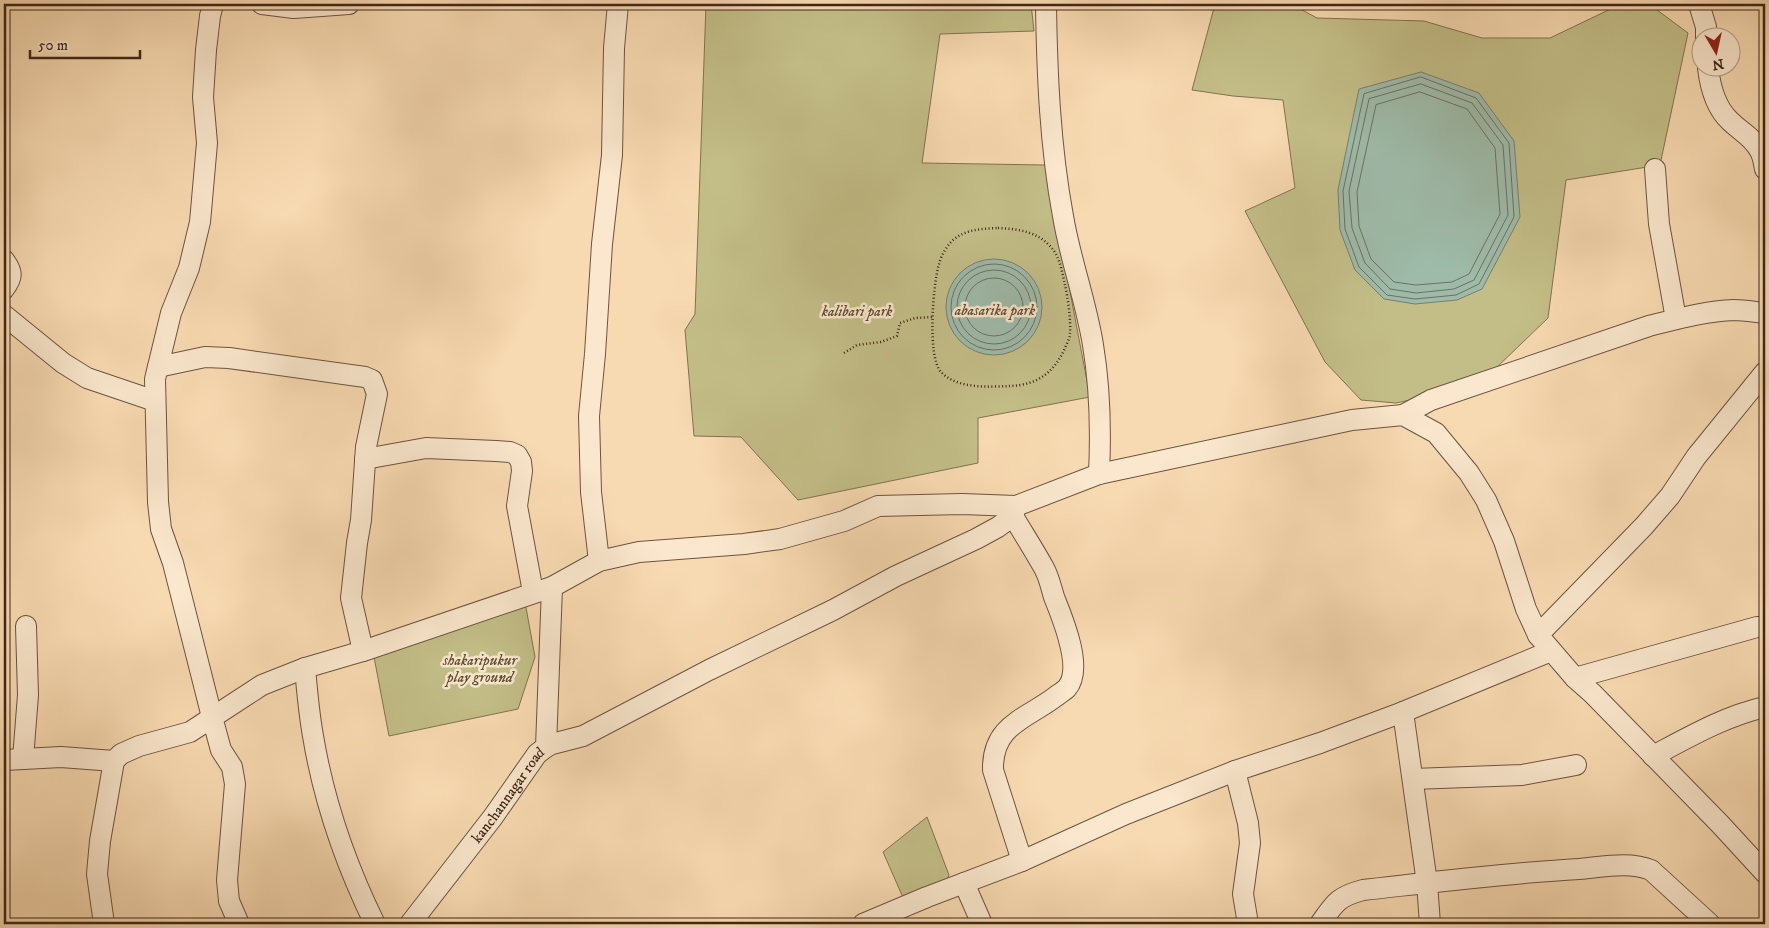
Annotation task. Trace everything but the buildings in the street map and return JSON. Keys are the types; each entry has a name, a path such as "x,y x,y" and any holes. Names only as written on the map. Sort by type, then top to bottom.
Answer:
{"street":[{"path":"213,4 206,50 203,97 207,143 200,222 189,268 171,313 155,379 155,401 160,529 173,563 221,750 232,767 235,784 227,880 229,901 239,924"},
{"path":"262,4 294,8 349,4"},
{"path":"599,561 591,492 589,416 602,244 612,155 614,48 618,4"},
{"path":"1046,4 1051,106 1058,187 1067,237 1093,345 1101,423 1099,474"},
{"path":"1699,4 1706,28"},
{"path":"1709,78 1718,104 1729,121 1751,138 1760,151 1765,170"},
{"path":"1655,169 1659,224 1676,319"},
{"path":"4,260 11,274 10,282 4,289"},
{"path":"546,747 583,736 709,670 833,610 896,576 976,539 998,527 1014,511 1099,474 1352,420 1374,416 1403,415 1431,400 1556,357 1676,319 1736,310 1765,312"},
{"path":"4,315 64,363 87,378 155,401"},
{"path":"158,367 205,357 229,358 365,376 372,380 377,394 366,447 361,520 351,598 363,651"},
{"path":"1538,635 1644,526 1670,496 1696,457 1765,372"},
{"path":"1403,415 1436,433 1470,473 1486,500 1504,541 1526,609 1538,635 1575,678 1593,694 1765,873"},
{"name":"kanchannagar road","path":"365,459 426,448 510,452 517,455 521,462 522,471 517,506 542,589 546,747 537,754 493,817 410,924"},
{"path":"104,924 97,874 100,841 114,761 121,754 139,746 190,732 262,685 305,668 363,651 542,589 599,561 639,552 744,544 780,539 844,521 878,506 962,504 1014,511"},
{"path":"1014,511 1045,570 1068,634 1073,664 1072,676 1068,687 1038,710 1016,721 1005,732 997,746 993,760 993,770 1022,861"},
{"path":"26,626 28,695 13,760 84,758 114,761"},
{"path":"1575,678 1757,627 1765,627"},
{"path":"863,924 1022,861 1126,814 1234,771 1320,744 1551,651"},
{"path":"305,668 312,736 322,782 343,853 357,888 375,924"},
{"path":"1653,756 1723,720 1765,707"},
{"path":"1403,712 1427,883 1430,924"},
{"path":"1413,779 1522,775 1576,765"},
{"path":"1234,771 1248,823 1250,843 1243,894 1248,924"},
{"path":"1320,924 1334,904 1346,895 1363,890 1542,871 1621,866 1642,866 1651,870 1710,924"},
{"path":"964,883 982,924"}],"path":[{"path":"1015,229 1032,233 1050,245 1055,253 1061,265 1067,293 1070,335 1060,359 1046,376 1032,382 1011,386 955,383 941,372 937,366 932,317 939,262 953,240 962,233 973,230 1015,229"},
{"path":"844,353 856,345 881,342 897,336 900,323 915,318 932,317"}],"green space":[{"name":"kalibari park","path":"706,4 1031,4 1034,31 940,34 922,163 1046,165 1090,397 978,418 978,463 798,500 741,437 694,436 685,330 695,314"},
{"path":"1215,4 1291,4 1317,18 1424,21 1482,38 1550,38 1621,4 1649,4 1688,33 1660,165 1566,180 1548,318 1468,395 1448,392 1396,403 1361,400 1325,362 1245,211 1295,188 1283,100 1192,90"},
{"name":"shakaripukur play ground","path":"525,602 535,657 518,709 389,736 374,657"},
{"path":"927,817 949,875 943,890 905,902 883,852"}],"water":[{"path":"1421,72 1479,93 1514,141 1520,217 1482,289 1457,300 1415,304 1384,299 1355,270 1340,230 1338,190 1359,89"},
{"path":"994,259 1012,263 1028,273 1038,289 1042,307 1038,325 1028,341 1012,351 994,355 976,351 960,341 950,325 946,307 950,289 960,273 976,263"}],"park label":[{"name":"abasarika park","path":"995,310"}]}
